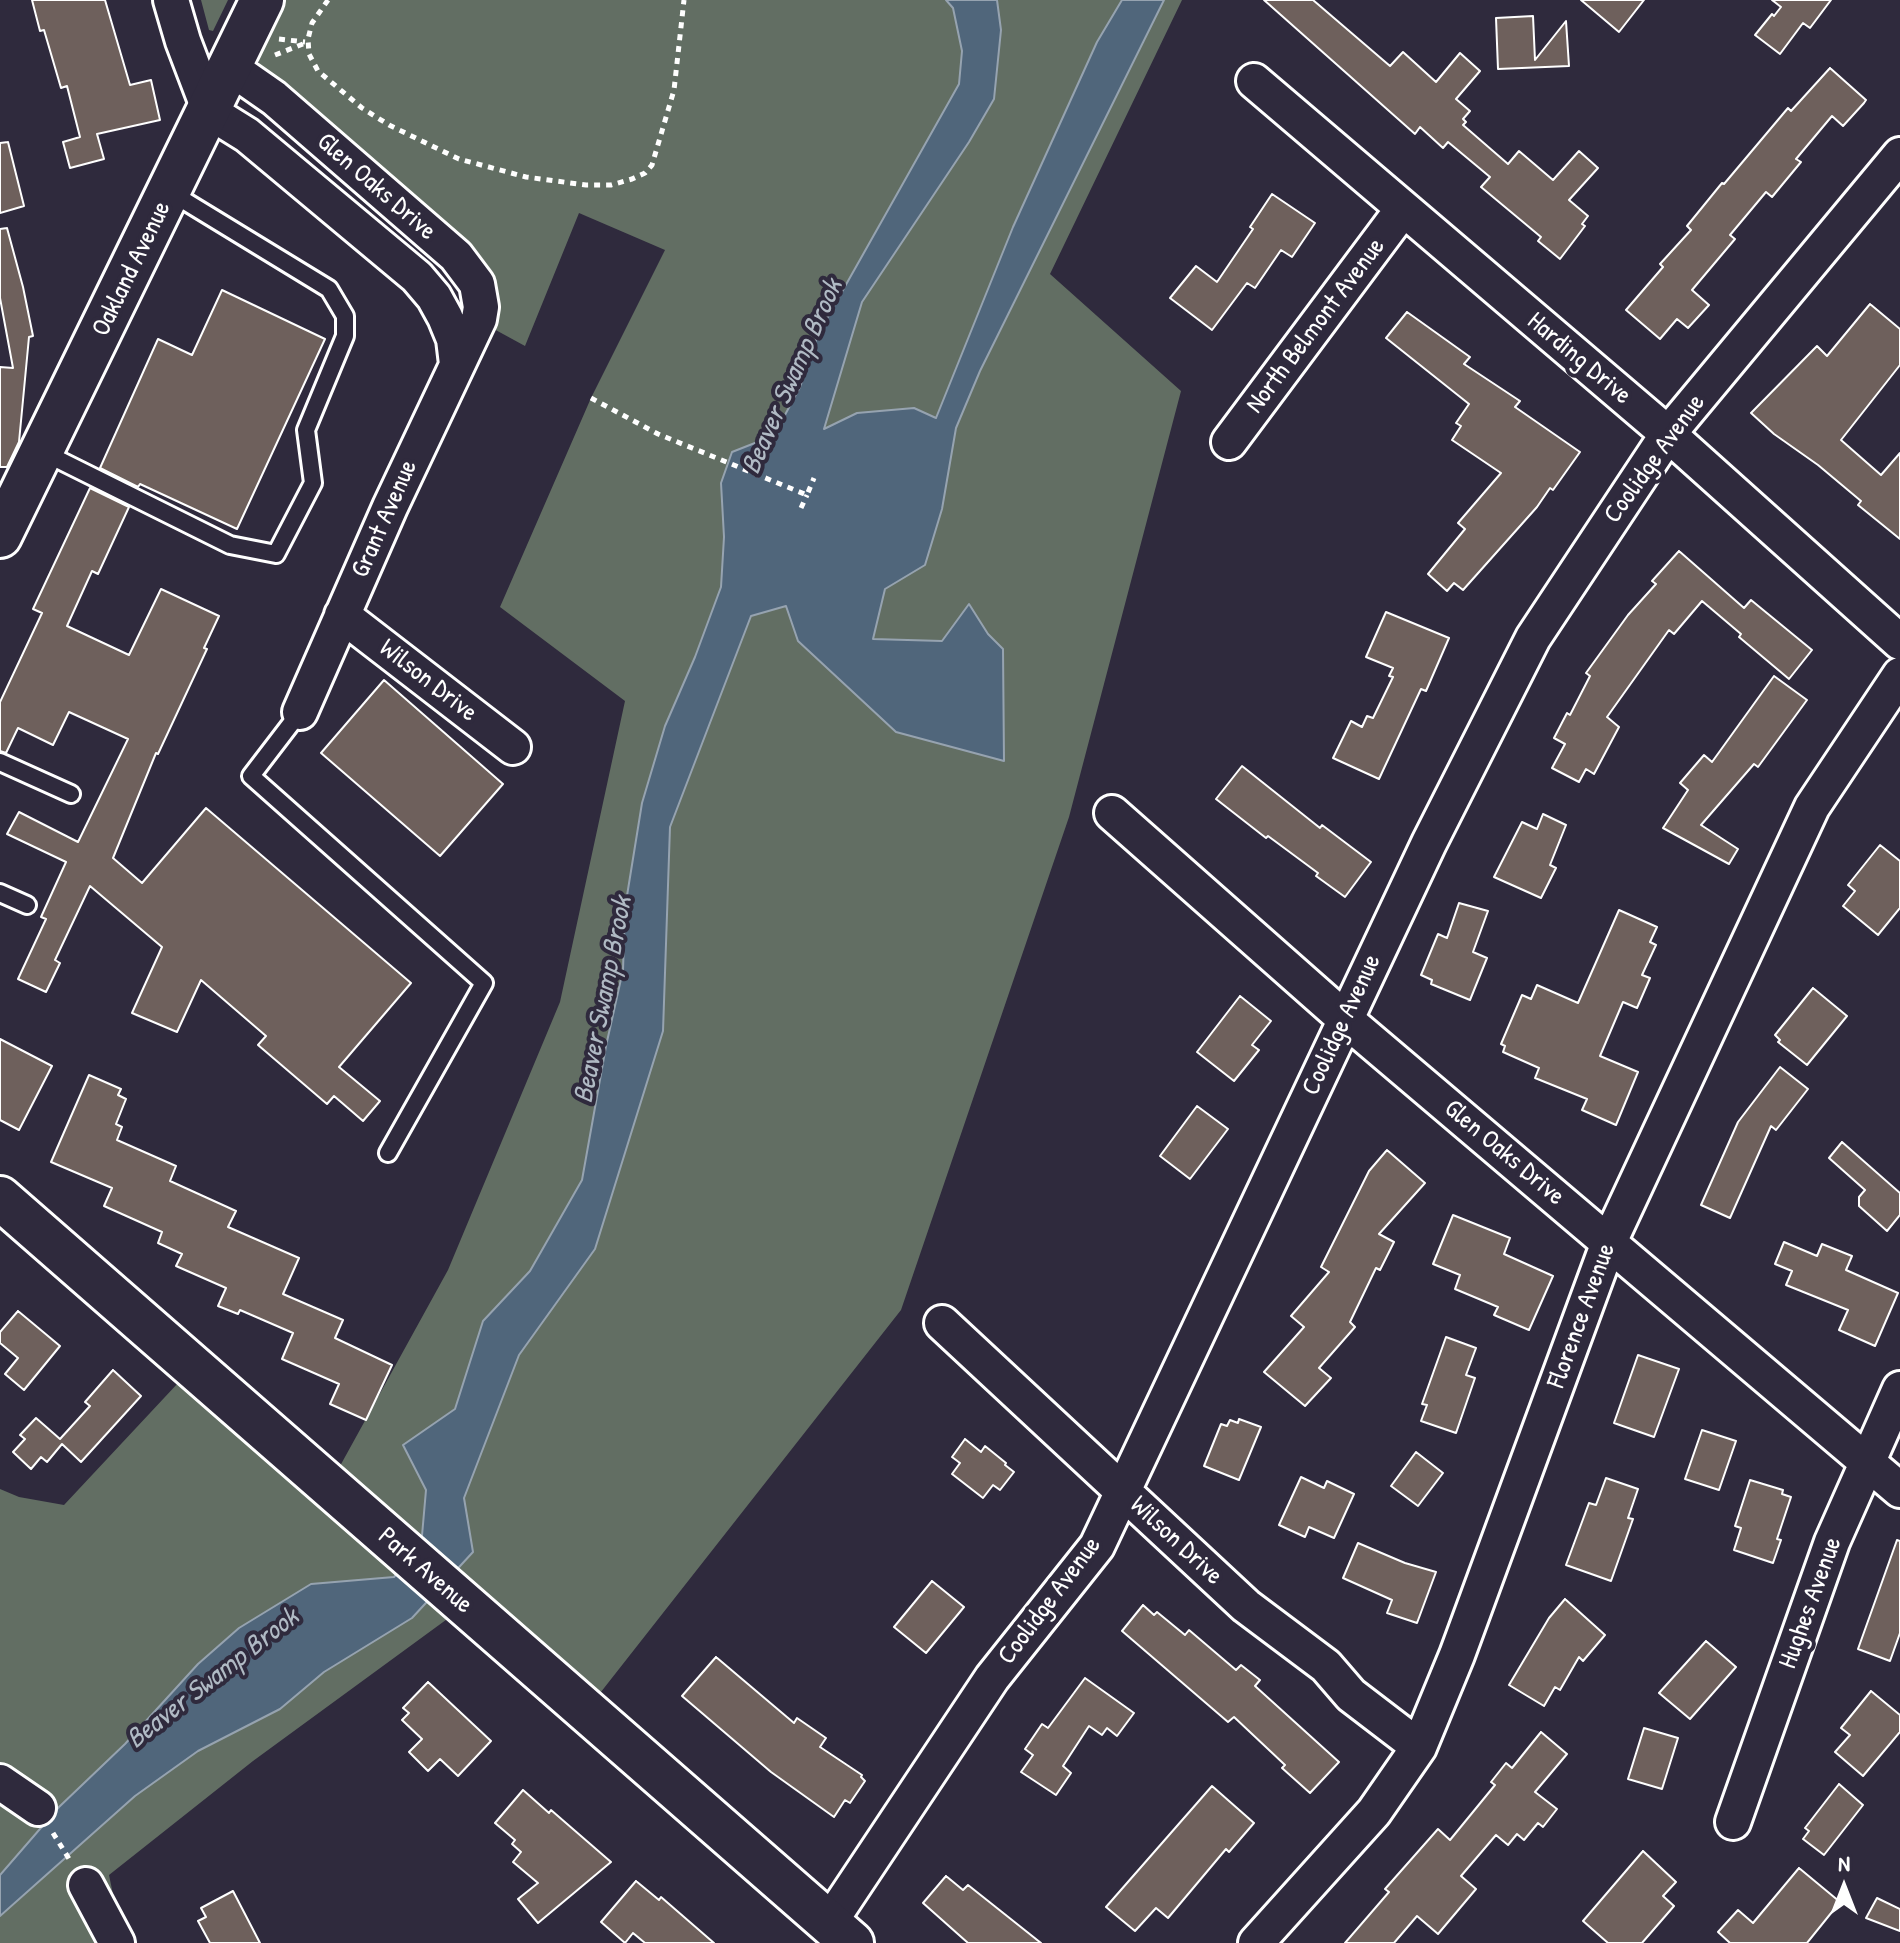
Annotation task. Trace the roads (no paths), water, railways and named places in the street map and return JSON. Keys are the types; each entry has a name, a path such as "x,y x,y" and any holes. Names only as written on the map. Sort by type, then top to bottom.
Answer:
{"street":[{"path":"171,0 210,112"},
{"name":"Oakland Avenue","path":"0,536 231,68 264,19"},
{"name":"Glen Oaks Drive","path":"231,68 274,98 467,269 477,284 481,307 479,319 473,328"},
{"name":"Harding Drive","path":"1254,81 1668,434 1900,642"},
{"name":"Glen Oaks Drive","path":"210,112 247,135 417,277 434,297 445,317 454,339 457,364"},
{"name":"Coolidge Avenue","path":"841,1933 992,1678 1097,1546 1429,843 1533,638 1668,434 1900,155"},
{"name":"North Belmont Avenue","path":"1229,442 1403,209"},
{"name":"Grant Avenue","path":"300,712 473,328"},
{"name":"Wilson Drive","path":"342,615 513,747"},
{"name":"Florence Avenue","path":"1256,1943 1374,1812 1419,1747 1457,1655 1609,1242 1812,807 1900,675"},
{"name":"Glen Oaks Drive","path":"1112,813 1345,1019 1900,1490"},
{"name":"Park Avenue","path":"0,1198 841,1933"},
{"name":"Wilson Drive","path":"942,1323 1246,1606 1326,1666 1351,1695 1419,1747"},
{"name":"Hughes Avenue","path":"1733,1822 1832,1542 1900,1389"},
{"path":"0,1782 38,1808"},
{"path":"86,1885 117,1943"}],"lane":[{"path":"41,451 230,545 276,554 313,483 306,430 345,336 345,316 329,289 170,192"},
{"path":"300,712 251,776 484,983 388,1153"},
{"path":"0,762 71,794"},
{"path":"0,893 27,905"}],"water":[{"name":"Beaver Swamp Brook","path":"946,0 997,0 1001,30 994,99 969,142 862,302 824,429 857,413 914,408 936,418 1013,227 1097,42 1122,0 1164,0 980,371 956,428 942,509 925,565 885,589 873,639 942,641 969,604 988,634 1003,649 1004,761 896,732 798,641 786,606 751,616 670,827 663,1031 595,1249 519,1355 464,1498 473,1552 412,1618 324,1672 280,1709 198,1751 135,1796 0,1916 0,1875 59,1807 125,1744 198,1664 239,1628 311,1584 394,1577 421,1547 426,1490 403,1445 455,1409 483,1321 530,1271 582,1180 623,970 625,908 642,803 665,726 721,587 724,537 721,483 732,452 760,441 779,426 800,387 817,337 959,84 962,51 953,8"}]}
